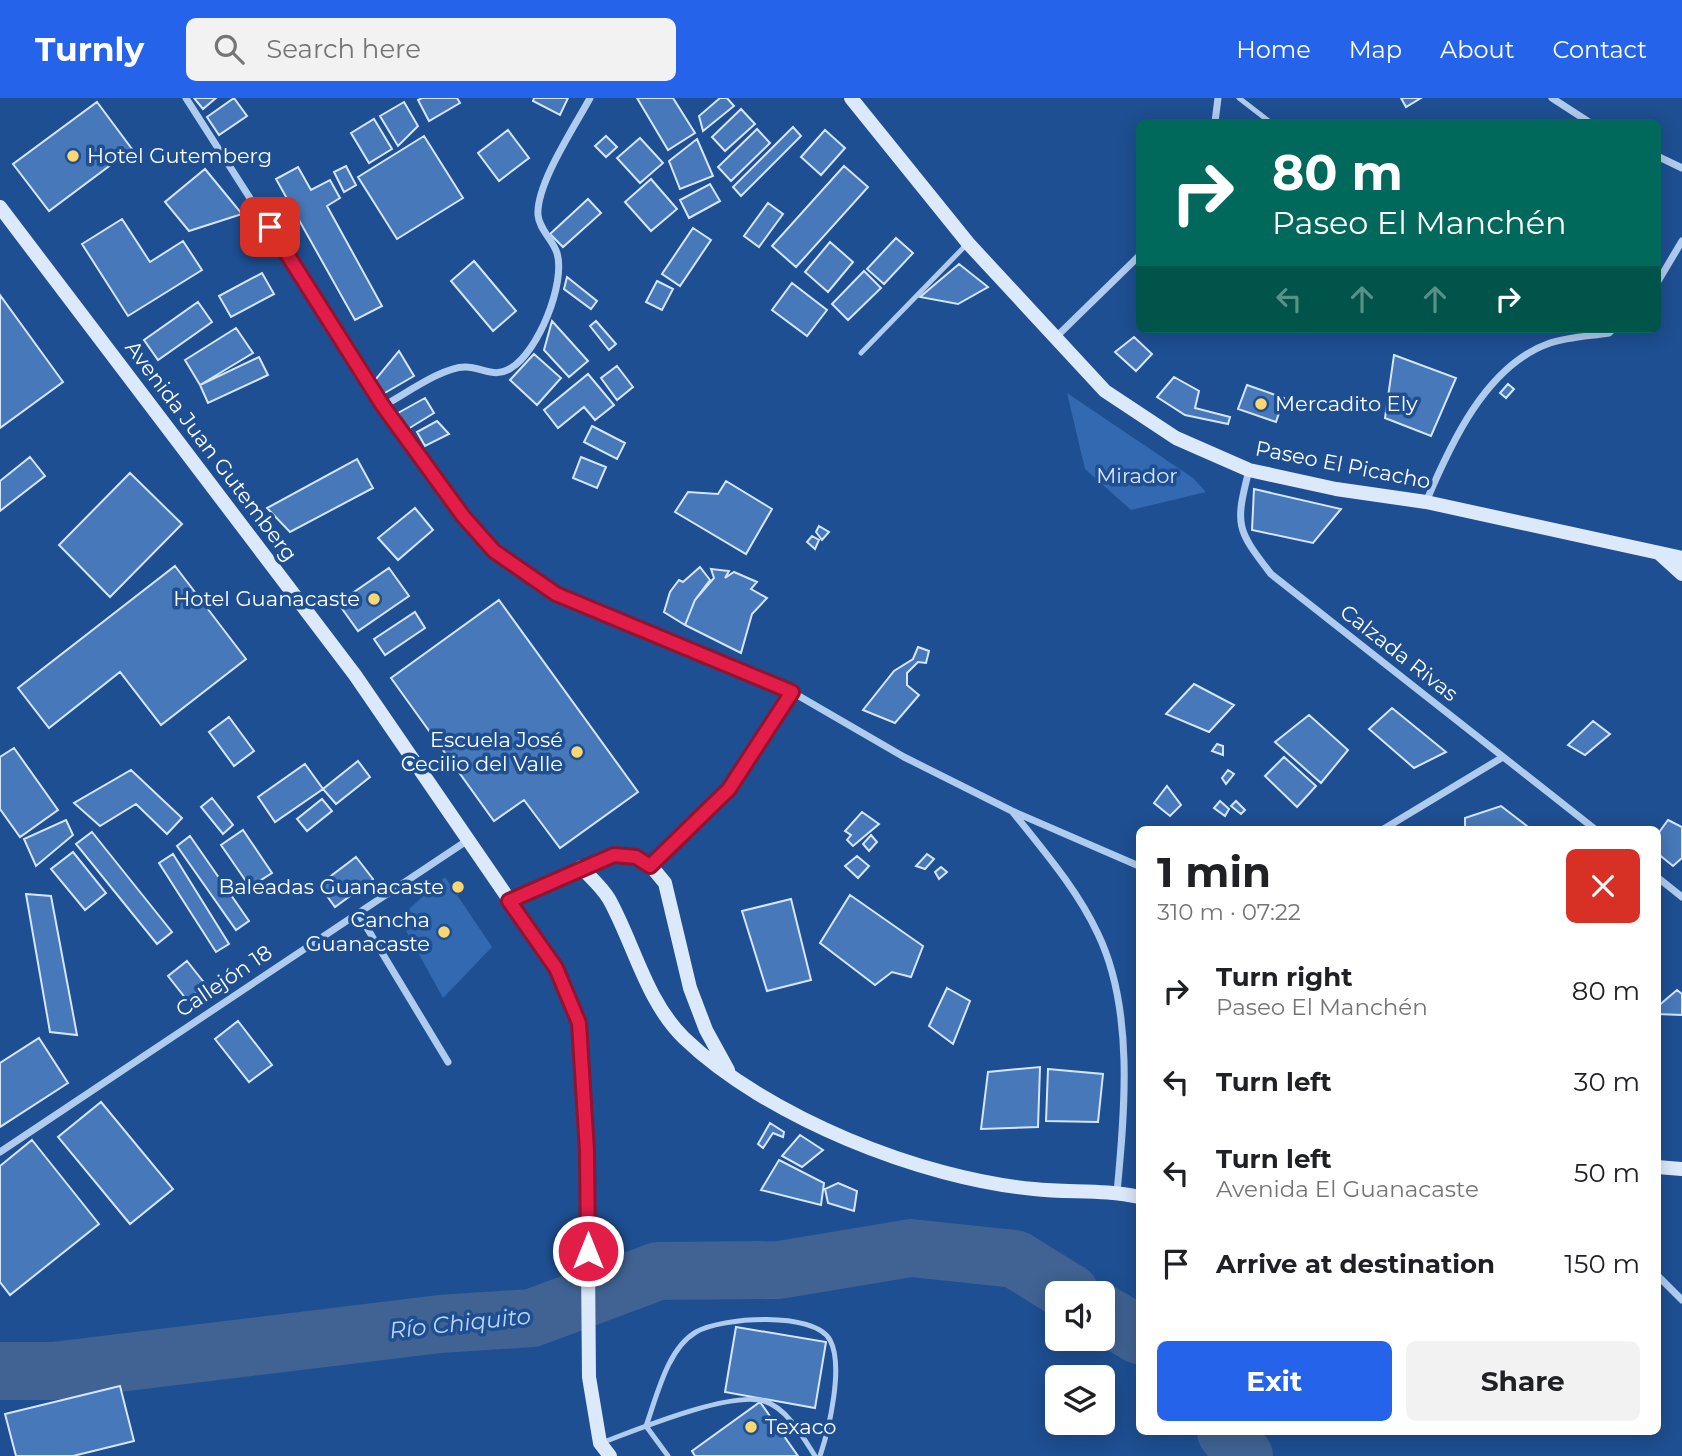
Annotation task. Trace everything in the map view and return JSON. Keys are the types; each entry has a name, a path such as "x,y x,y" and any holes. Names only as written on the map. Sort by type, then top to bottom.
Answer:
{"street":[{"path":"186,98 383,406 463,516 494,551 556,594 792,692 904,757 1012,811 1136,865"},
{"path":"383,406 435,377 464,367 496,374 513,367 537,337 550,311 559,272 557,252 538,215 541,201 547,175 590,98"},
{"name":"Paseo El Picacho","path":"851,98 968,243 1105,391 1176,438 1249,470 1336,489 1426,502 1682,558"},
{"path":"1215,119 1218,98"},
{"path":"1552,98 1584,119"},
{"path":"1661,158 1682,169"},
{"name":"Avenida Juan Gutemberg","path":"0,207 355,675 556,968 579,1023 587,1151 589,1377 600,1443"},
{"path":"1661,276 1682,241"},
{"path":"1055,338 1136,259"},
{"path":"1426,502 1447,452 1489,386 1516,364 1549,343 1604,333"},
{"name":"Calzada Rivas","path":"1249,470 1238,514 1247,544 1271,574 1591,826"},
{"path":"1659,553 1682,574"},
{"path":"650,866 729,789 792,692"},
{"path":"1389,826 1503,757"},
{"path":"1012,811 1060,871 1098,934 1120,998 1124,1125 1116,1192"},
{"name":"Callejón 18","path":"0,1152 468,840"},
{"path":"509,901 581,867 614,855 636,857 650,866 664,883 690,988 706,1030 731,1074"},
{"path":"581,867 608,897 662,1008 684,1037 731,1074 803,1118 914,1164 956,1176 1034,1189 1116,1192 1136,1196"},
{"path":"1661,880 1682,897"},
{"path":"358,913 448,1062"},
{"path":"1661,1167 1682,1169"},
{"path":"1661,1279 1682,1300"},
{"path":"600,1443 610,1456"}],"lane":[{"path":"1239,98 1266,119"},
{"path":"861,353 968,243"},
{"path":"646,1426 665,1373 680,1349 696,1332 762,1318 818,1328 829,1338 833,1350 833,1416 817,1456"},
{"path":"600,1443 715,1405 764,1401 783,1412 817,1456"},
{"path":"646,1426 668,1456"}],"green space":[{"name":"Mirador","path":"1067,393 1193,478 1206,492 1131,510 1085,469"},
{"name":"Cancha Guanacaste","path":"445,877 492,947 443,998 399,918"}],"building":[{"path":"194,98 216,98 203,109"},
{"path":"234,98 247,116 219,135 207,117"},
{"path":"457,98 460,103 429,121 418,100"},
{"path":"534,98 568,98 560,115 533,101"},
{"path":"637,98 673,98 695,133 668,150"},
{"path":"720,98 727,98 734,106 703,131 699,116"},
{"path":"1401,98 1421,98 1406,107"},
{"name":"Hotel Gutemberg","path":"97,102 132,149 49,211 13,164"},
{"path":"404,102 418,126 398,146 380,116"},
{"path":"741,109 755,124 725,151 712,137"},
{"path":"374,119 392,149 369,163 351,133"},
{"path":"793,127 801,136 741,196 733,187"},
{"path":"757,129 770,143 731,181 718,167"},
{"path":"508,130 529,158 499,181 478,153"},
{"path":"825,130 845,148 821,175 801,157"},
{"path":"424,136 463,198 397,239 358,177"},
{"path":"606,136 617,147 606,157 595,146"},
{"path":"640,138 663,163 640,183 617,158"},
{"path":"697,139 713,176 680,189 669,161"},
{"path":"346,166 356,185 344,192 334,172"},
{"path":"844,166 868,187 796,267 772,246"},
{"path":"298,167 311,190 330,180 340,198 327,206 382,306 355,320 276,179"},
{"path":"205,169 242,214 189,231 165,202"},
{"path":"651,179 677,209 651,231 625,202"},
{"path":"710,184 720,201 689,218 680,200"},
{"path":"588,199 601,213 563,247 550,234"},
{"path":"768,203 783,214 759,247 744,236"},
{"path":"122,219 150,262 183,241 202,270 128,316 82,244"},
{"path":"693,228 711,240 680,286 662,274"},
{"path":"896,238 913,253 884,284 867,269"},
{"path":"830,242 853,262 828,292 805,272"},
{"path":"474,261 516,311 493,331 451,281"},
{"path":"959,264 988,287 958,304 920,297"},
{"path":"864,271 881,288 848,320 832,304"},
{"path":"262,273 274,294 231,317 219,296"},
{"path":"567,277 597,301 591,309 564,289"},
{"path":"657,281 673,289 662,310 646,302"},
{"path":"792,283 827,310 807,336 772,310"},
{"path":"0,295 63,382 0,428"},
{"path":"198,302 212,322 158,360 144,340"},
{"path":"552,321 588,361 569,377 544,350"},
{"path":"596,321 616,344 609,350 590,326"},
{"path":"236,328 253,353 200,385 185,360"},
{"path":"1134,337 1152,354 1136,371 1115,352"},
{"path":"399,351 414,376 383,394 375,380"},
{"path":"534,354 561,378 537,405 510,380"},
{"path":"1394,355 1456,378 1431,436 1385,418"},
{"path":"259,357 268,375 208,403 200,385"},
{"path":"617,366 633,387 617,400 601,378"},
{"path":"588,374 614,405 595,420 584,407 558,428 544,410"},
{"path":"1174,377 1199,391 1195,408 1230,417 1228,424 1185,415 1157,397"},
{"path":"1508,384 1514,389 1506,398 1500,393"},
{"name":"Mercadito Ely","path":"1247,385 1284,398 1276,422 1238,409"},
{"path":"425,398 434,413 408,429 398,413"},
{"path":"437,421 449,434 425,446 417,432"},
{"path":"592,426 625,443 617,459 584,442"},
{"path":"30,457 45,476 0,511 0,481"},
{"path":"581,457 606,467 597,488 573,478"},
{"path":"357,459 373,488 290,532 267,508"},
{"path":"130,473 182,524 110,597 59,545"},
{"path":"726,481 772,509 746,554 675,512 688,492 718,494"},
{"path":"1254,489 1341,509 1313,543 1252,530"},
{"path":"415,508 433,530 398,560 378,538"},
{"path":"819,526 829,532 822,540 816,532"},
{"path":"812,536 819,540 815,549 807,542"},
{"path":"175,566 246,659 161,725 120,672 49,728 18,688"},
{"path":"700,567 710,580 695,600 685,625 664,612 670,592 679,580 683,582"},
{"name":"Hotel Guanacaste","path":"389,568 409,596 358,631 338,603"},
{"path":"711,569 729,571 725,578 734,572 757,582 751,589 767,598 752,614 741,653 685,625 695,600 714,578"},
{"path":"499,600 638,792 560,848 524,800 494,821 391,678"},
{"path":"415,612 425,628 385,655 374,639"},
{"path":"918,647 929,651 926,663 918,662 907,673 907,685 919,695 895,723 863,710 894,671 913,659"},
{"path":"1194,684 1234,705 1209,732 1166,714"},
{"path":"1392,708 1446,752 1414,768 1369,729"},
{"path":"1309,715 1348,750 1321,783 1275,742"},
{"path":"229,717 254,751 234,766 209,732"},
{"path":"1593,721 1610,734 1585,755 1568,745"},
{"path":"1217,744 1223,746 1223,755 1212,751"},
{"path":"14,748 58,810 20,837 0,809 0,757"},
{"path":"1284,757 1316,786 1297,807 1265,776"},
{"path":"358,761 370,777 336,804 323,789"},
{"path":"305,764 323,789 275,822 258,797"},
{"path":"131,770 182,818 167,834 136,804 100,826 74,803"},
{"path":"1228,770 1234,774 1226,784 1222,778"},
{"path":"1167,786 1181,805 1170,816 1154,803"},
{"path":"212,798 233,825 223,834 201,807"},
{"path":"322,799 332,811 307,831 297,819"},
{"path":"1220,801 1229,809 1225,816 1214,808"},
{"path":"1236,801 1245,810 1241,814 1231,806"},
{"path":"1501,806 1527,826 1465,826 1465,818"},
{"path":"862,812 879,824 853,846 847,840 851,835 845,831"},
{"path":"66,820 73,835 36,866 24,839"},
{"path":"1668,820 1682,827 1682,858 1673,866 1661,856 1661,830"},
{"path":"243,830 272,873 250,887 221,845"},
{"path":"92,832 172,932 157,944 76,844"},
{"path":"871,835 877,842 869,851 863,844"},
{"path":"190,836 249,921 236,930 177,846"},
{"path":"73,852 106,893 85,910 51,869"},
{"path":"173,854 229,944 216,952 159,863"},
{"path":"927,854 934,859 925,869 916,866"},
{"path":"857,856 869,866 858,878 845,866"},
{"path":"356,857 373,879 335,907 319,885"},
{"path":"941,867 947,872 939,879 935,872"},
{"path":"26,894 51,896 77,1035 50,1032"},
{"path":"850,895 923,946 911,977 892,972 875,985 820,943"},
{"path":"791,899 811,980 767,991 742,911"},
{"path":"187,961 206,985 187,1000 168,976"},
{"path":"947,988 970,1001 953,1044 929,1026"},
{"path":"1677,990 1682,994 1682,1015 1661,1014 1661,1004"},
{"path":"238,1021 272,1065 249,1082 215,1039"},
{"path":"39,1038 68,1083 0,1127 0,1063"},
{"path":"1040,1067 1038,1127 981,1129 988,1072"},
{"path":"1048,1069 1103,1074 1098,1122 1046,1121"},
{"path":"101,1102 173,1189 130,1224 58,1137"},
{"path":"770,1123 784,1132 783,1137 773,1133 763,1148 758,1144"},
{"path":"800,1135 823,1150 802,1167 782,1156"},
{"path":"32,1140 99,1224 10,1295 0,1282 0,1166"},
{"path":"779,1160 824,1183 821,1205 761,1190"},
{"path":"838,1183 857,1191 854,1211 828,1203 825,1189"},
{"path":"736,1327 826,1342 815,1408 725,1392"},
{"path":"120,1386 134,1441 73,1456 16,1456 5,1414"},
{"name":"Texaco","path":"760,1402 798,1456 695,1456 692,1451"}],"waterway":[{"name":"Río Chiquito","path":"0,1371 53,1371 440,1324 532,1318 658,1271 779,1270 911,1248 1015,1259 1051,1281"},
{"name":"Río Chiquito","path":"1115,1321 1136,1333"},
{"name":"Río Chiquito","path":"1228,1435 1244,1456"}],"place":[{"name":"Hotel Gutemberg","path":"73,156"},
{"name":"Mercadito Ely","path":"1261,404"},
{"name":"Hotel Guanacaste","path":"374,599"},
{"name":"Escuela José Cecilio del Valle","path":"577,752"},
{"name":"Baleadas Guanacaste","path":"458,887"},
{"name":"Cancha Guanacaste","path":"444,932"},
{"name":"Texaco","path":"751,1427"}],"route":[{"path":"270,227 383,406 463,516 494,551 556,594 792,692 729,789 713,808 650,866 636,857 614,855 581,867 509,901 556,968 579,1023 585,1087 588,1251"}]}
